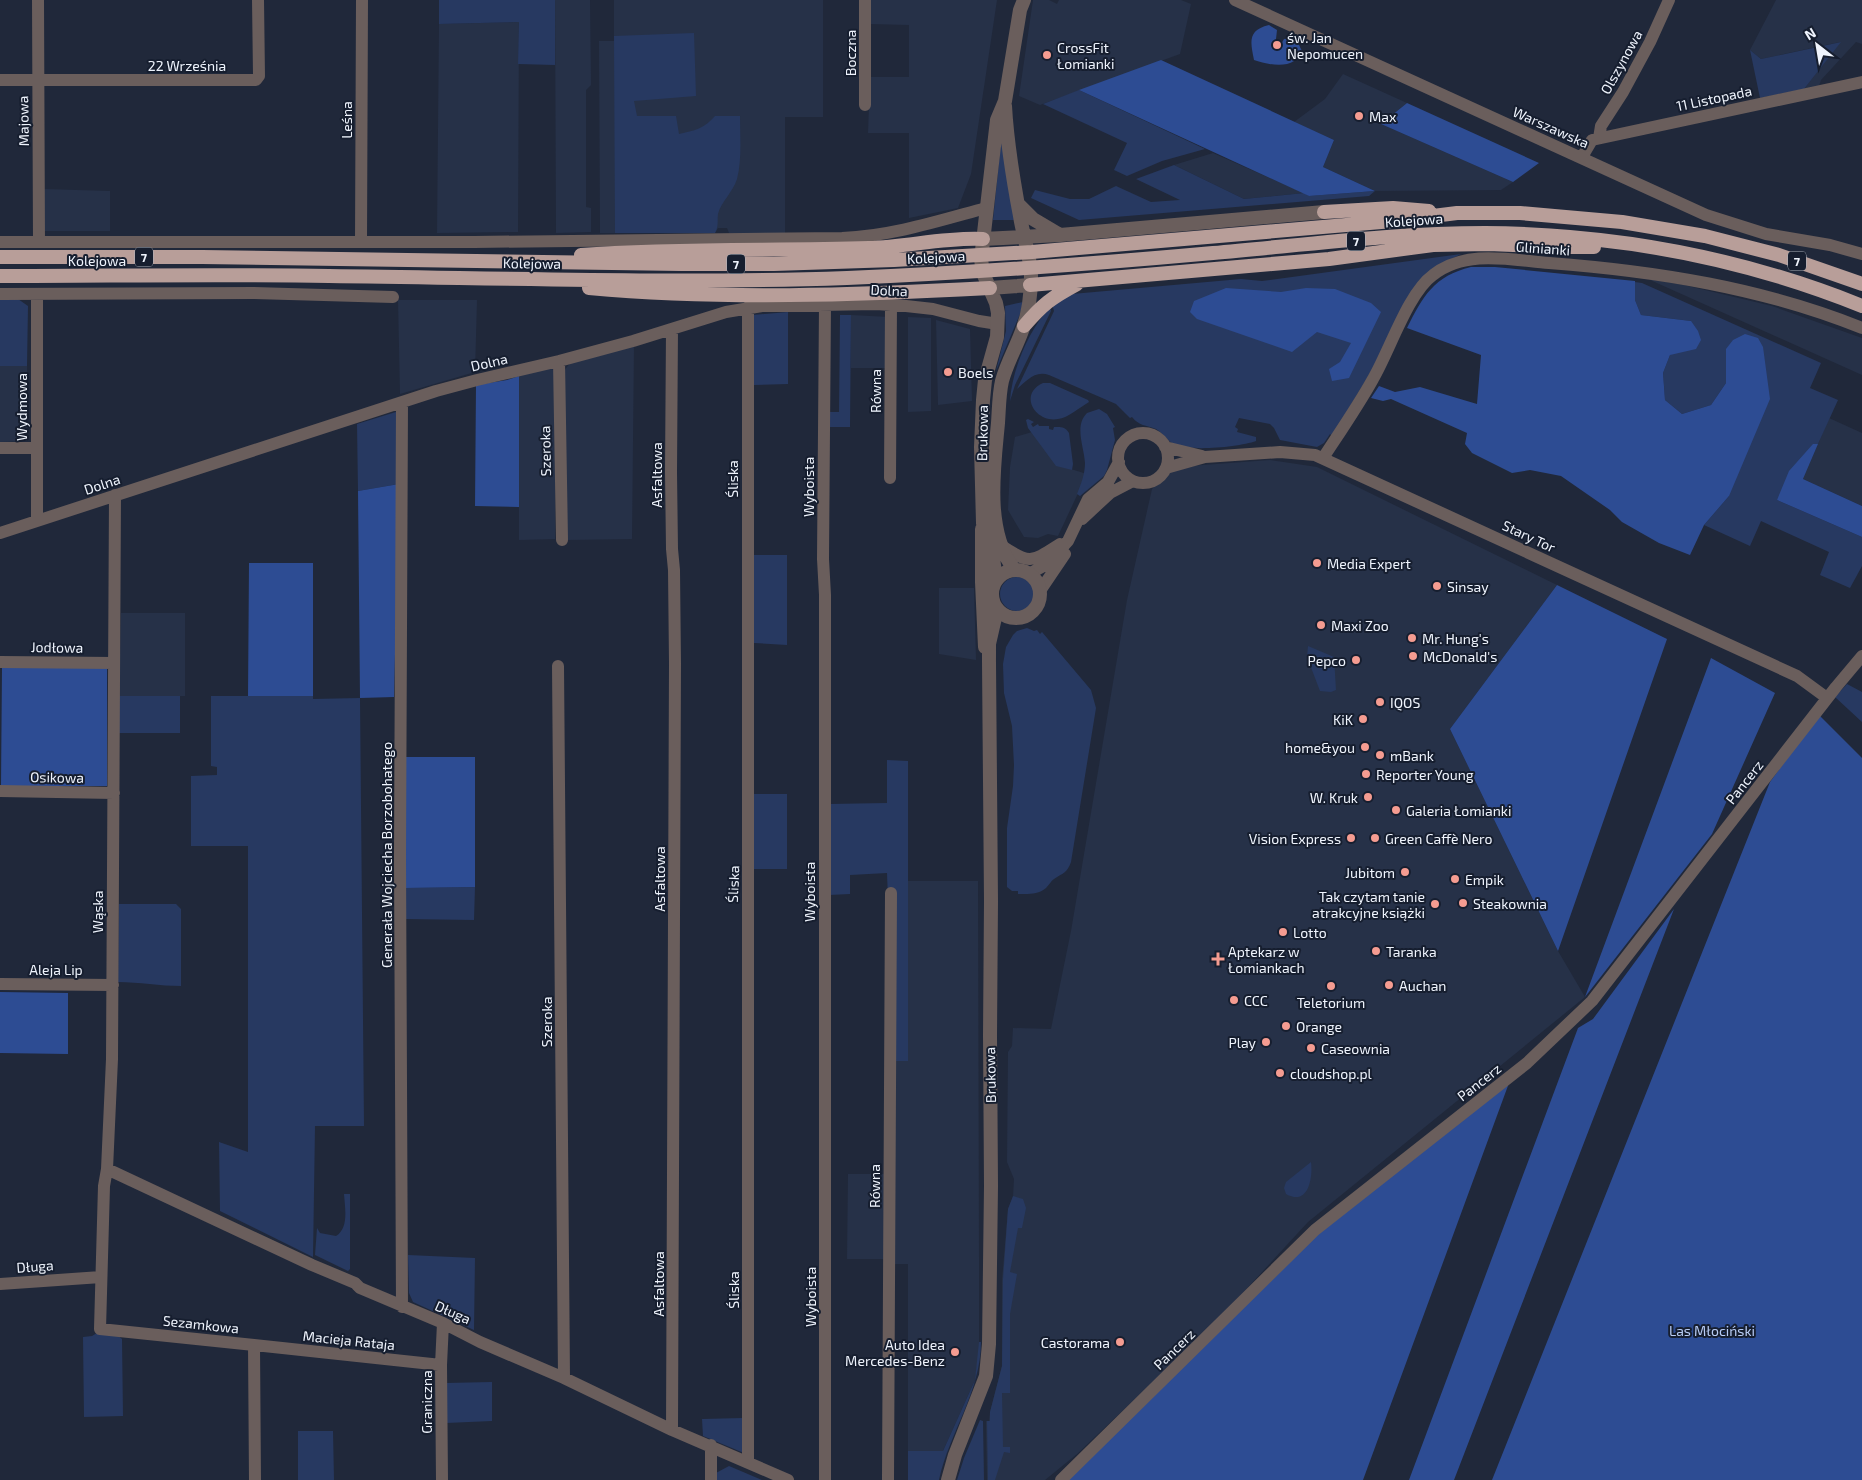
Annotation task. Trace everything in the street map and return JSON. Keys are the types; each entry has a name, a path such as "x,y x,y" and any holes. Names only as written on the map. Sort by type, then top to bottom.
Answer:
{"highway":[{"path":"1324,212 1393,208 1457,213"},
{"name":"Kolejowa","path":"0,257 202,257 722,265 936,258 1072,249 1393,221 1457,213 1520,213 1661,227 1751,247 1810,265 1862,284"},
{"name":"Kolejowa","path":"0,276 267,275 721,281 936,274 1072,265 1428,235 1522,234 1587,238 1640,245 1708,258 1805,285 1862,306"},
{"path":"536,263 578,256 646,251 872,248 943,241 983,240"},
{"path":"1030,285 1355,256 1433,246 1488,244 1571,247 1640,245"},
{"path":"551,279 586,288 652,294 753,295 990,288"},
{"path":"1024,326 1042,305 1054,296 1083,281"}],"street":[{"name":"Majowa","path":"38,0 39,242"},
{"name":"22 Września","path":"38,80 256,80 258,76 258,0"},
{"name":"Leśna","path":"361,241 362,0"},
{"name":"Boczna","path":"865,0 865,105"},
{"name":"Warszawska","path":"1235,0 1719,220 1766,234 1830,245 1862,254"},
{"name":"Olszynowa","path":"1599,138 1601,126 1623,92 1650,42 1669,0"},
{"path":"1021,3 1005,100 997,120 983,240 1324,212"},
{"path":"0,80 38,80"},
{"name":"11 Listopada","path":"1599,138 1862,82"},
{"path":"1005,100 1008,146 1025,238"},
{"path":"1582,157 1592,140 1599,138"},
{"path":"1019,205 1034,220 1060,235"},
{"name":"Kolejowa","path":"0,242 483,242 861,238 899,232 986,208"},
{"name":"Brukowa","path":"1015,570 1006,557 998,534 994,511 994,460 1002,383 1006,367 1024,326 1030,285 1030,266 1025,238"},
{"name":"Brukowa","path":"983,240 982,265 996,303 998,324 997,338 983,400 981,447 983,523 992,550 996,580"},
{"name":"Glinianki","path":"1323,458 1374,378 1416,293 1431,276 1448,265 1457,262 1481,258 1596,267 1680,278 1735,289 1799,306 1862,328"},
{"path":"990,288 1030,285"},
{"path":"0,294 254,293 393,297"},
{"name":"Wydmowa","path":"37,294 37,521"},
{"name":"Dolna","path":"0,534 436,391 559,362 748,307 825,304 891,305 933,309 973,320 998,324"},
{"name":"Wyboista","path":"825,304 823,559 825,595 825,1480"},
{"name":"Równa","path":"890,478 891,305"},
{"name":"Śliska","path":"748,307 748,1462"},
{"name":"Asfaltowa","path":"672,329 671,472 674,570 672,1430"},
{"name":"Szeroka","path":"559,362 562,540"},
{"name":"Generała Wojciecha Borzobohatego","path":"402,403 400,857 402,1307"},
{"path":"1136,434 1145,434 1155,437 1165,447 1167,455 1166,468 1158,478 1151,482 1142,483 1133,481 1125,475 1119,462 1119,453 1123,444 1129,438 1136,434"},
{"name":"Stary Tor","path":"1165,447 1205,457"},
{"path":"0,448 36,448"},
{"name":"Stary Tor","path":"1166,468 1205,457 1280,452 1307,453 1323,458 1797,676 1827,698"},
{"path":"1040,591 1065,556 1088,499 1108,482 1119,462"},
{"path":"1078,523 1110,493 1133,481"},
{"name":"Wąska","path":"100,1329 104,1186 107,1169 112,1059 115,495"},
{"path":"983,523 981,546 983,626 984,642 989,662"},
{"path":"1002,546 1019,558 1027,559 1040,556 1071,538"},
{"path":"1029,574 1057,556 1071,538"},
{"path":"1015,570 1029,574 1035,580 1040,591 1039,602 1034,610 1027,616 1013,618 1002,614 997,609 992,597 996,580 1006,572 1015,570"},
{"name":"Brukowa","path":"948,1480 955,1455 986,1376 989,1344 991,892 989,644 997,609"},
{"name":"Brukowa","path":"989,662 1001,633 1013,618"},
{"name":"Pancerz","path":"1061,1480 1315,1230 1527,1063 1592,1001 1827,698 1862,656"},
{"name":"Jodłowa","path":"0,662 114,663"},
{"name":"Szeroka","path":"558,666 564,1378"},
{"name":"Osikowa","path":"0,791 114,793"},
{"name":"Równa","path":"888,1480 891,893"},
{"name":"Aleja Lip","path":"0,984 113,985"},
{"name":"Długa","path":"107,1169 312,1265 355,1283 360,1288 443,1323 480,1342 564,1378 672,1430 788,1480"},
{"name":"Długa","path":"0,1284 101,1277"},
{"name":"Graniczna","path":"442,1480 441,1365 443,1323"},
{"name":"Sezamkowa","path":"100,1329 254,1344 255,1480"},
{"name":"Macieja Rataja","path":"254,1344 441,1365"},
{"path":"711,1446 711,1480"}],"shaded area":[{"path":"439,0 555,0 555,65 518,64 519,22 439,24"},
{"path":"555,0 590,0 591,85 586,90 586,207 591,208 591,232 556,233"},
{"path":"614,0 823,0 823,117 785,117 785,233 729,233 727,228 718,228 715,233 600,233 599,41 614,41"},
{"path":"869,0 997,0 971,174 958,208 909,218 909,133 868,133 870,77 909,77 909,25 869,24"},
{"path":"1033,0 1049,0 1057,4 1059,0 1181,0 1191,4 1180,54 1040,105 1019,96"},
{"path":"1776,0 1862,0 1862,44 1856,42 1821,80 1819,86 1804,89 1840,42 1761,59 1750,50"},
{"path":"519,22 518,232 437,233 439,24"},
{"path":"694,33 696,96 634,101 637,116 676,116 679,134 699,128 715,116 740,116 740,156 737,179 718,214 715,233 615,233 614,36"},
{"path":"1841,42 1804,89 1760,98 1750,50 1761,59"},
{"path":"1343,74 1407,103 1381,124 1513,182 1501,190 1375,191 1323,167 1334,140 1294,122 1325,99"},
{"path":"1079,90 1205,149 1162,161 1127,176 1114,170 1127,143 1043,104"},
{"path":"1002,133 1017,220 993,220"},
{"path":"1213,153 1304,193 1244,199 1174,165"},
{"path":"1174,165 1244,199 1304,193 1309,196 1375,191 1369,196 1079,220 1031,198 1035,190 1070,199 1089,199 1116,186 1151,202 1180,200 1136,179"},
{"path":"44,189 110,191 110,231 44,231"},
{"path":"1461,254 1433,269 1332,436 1330,434 1324,443 1317,447 1280,440 1270,424 1239,418 1235,427 1238,429 1237,432 1256,437 1256,441 1214,448 1191,448 1172,443 1156,429 1140,424 1132,417 1130,418 1116,404 1049,375 1035,375 1017,389 1054,311 1052,304 1072,294 1241,279 1262,281"},
{"path":"1648,279 1684,285 1772,306 1862,338 1862,375"},
{"path":"1635,282 1642,283 1821,363 1810,388 1838,400 1818,444 1813,445 1777,500 1862,537 1862,566 1850,588 1820,575 1829,552 1761,521 1750,546 1704,525 1729,496 1726,349 1726,383 1711,405 1682,414 1665,400 1663,373 1670,355 1691,321 1641,315 1635,300"},
{"path":"0,299 18,299 28,306 27,366 0,366"},
{"path":"398,300 477,300 475,372 400,394"},
{"path":"1023,302 1020,314 996,371 1006,331 1005,306"},
{"path":"1050,307 1051,311 1015,385 1010,401 1014,376 1023,351 1035,327"},
{"path":"788,312 788,384 753,385 752,315"},
{"path":"840,315 851,315 850,427 828,427 828,412 839,412"},
{"path":"851,315 889,317 888,368 851,368"},
{"path":"908,317 931,318 931,411 908,412"},
{"path":"936,320 970,329 972,401 938,405"},
{"path":"634,345 632,539 566,540 563,372 571,362"},
{"path":"0,366 27,366 27,441 0,442"},
{"path":"551,368 556,372 555,539 519,540 519,376"},
{"path":"1043,383 1050,383 1089,402 1062,418 1050,419 1042,417 1032,407 1031,400 1036,388"},
{"path":"1099,409 1107,414 1115,427 1113,428 1115,440 1104,476 1080,496 1077,494 1084,475 1085,463 1080,430 1081,424 1087,413"},
{"path":"399,411 399,484 358,491 357,424"},
{"path":"1829,418 1862,433 1862,506 1803,479"},
{"path":"1026,420 1034,422 1031,424 1033,427 1038,424 1039,426 1049,426 1049,429 1053,430 1054,427 1060,427 1069,433 1072,470 1056,466 1028,428"},
{"path":"1032,432 1061,466 1087,474 1058,536 1048,534 1038,538 1024,537 1008,510 1010,467 1015,437"},
{"path":"1270,460 1317,467 1557,585 1450,729 1558,951 1585,997 1308,1222 1217,1321 1077,1454 1045,1480 987,1480 986,1421 989,1421 1002,1366 1002,1280 1008,1209 1013,1197 1014,1179 1007,1162 1008,1052 1012,1046 1013,1028 1051,1029 1071,931 1127,600 1152,489 1176,467"},
{"path":"753,555 787,555 787,645 754,643"},
{"path":"1017,577 1024,578 1029,582 1033,587 1033,601 1029,606 1024,610 1017,611 1010,610 1005,606 1001,601 1000,594 1001,587 1005,582 1010,578"},
{"path":"939,588 974,588 976,660 939,654"},
{"path":"121,613 185,613 185,696 119,696"},
{"path":"1027,628 1034,631 1037,630 1040,634 1042,632 1091,690 1096,708 1071,862 1064,872 1040,892 1018,894 1018,891 1012,891 1007,887 1007,828 1014,765 1012,726 1004,693 1003,664 1006,647 1013,635 1017,631"},
{"path":"1308,646 1334,657 1336,690 1331,692 1320,691 1307,657"},
{"path":"1847,684 1862,692 1862,722 1835,697"},
{"path":"119,696 180,696 180,733 119,733"},
{"path":"211,696 313,696 313,699 360,698 364,1126 315,1126 313,1257 220,1211 219,1142 248,1152 248,846 191,846 191,776 217,775 217,767 211,766"},
{"path":"887,760 908,761 908,1061 894,1061 887,873 850,875 850,894 829,895 829,804 887,803"},
{"path":"754,794 787,794 787,869 753,869"},
{"path":"908,881 978,881 979,1353 975,1380 943,1451 908,1480 908,1264 894,1264 894,1061 908,1061"},
{"path":"475,887 474,920 405,919 405,888"},
{"path":"119,904 176,904 181,909 181,986 118,982"},
{"path":"1311,1162 1310,1182 1305,1193 1294,1197 1286,1194 1284,1188 1286,1182"},
{"path":"848,1174 885,1174 884,1259 847,1259"},
{"path":"344,1194 350,1194 350,1269 348,1271 315,1255 317,1228 320,1233 336,1236 343,1228 345,1223"},
{"path":"1013,1196 1023,1199 1026,1208 1022,1228 1018,1228 1010,1272 1017,1274 1010,1314 1010,1393 1002,1393 1003,1447 1010,1447 1010,1453 1004,1452 995,1480 988,1480 987,1421 990,1421 990,1412 1002,1366 1003,1279 1008,1209"},
{"path":"408,1255 475,1258 474,1330 413,1302 409,1293"},
{"path":"97,1333 117,1335 122,1339 123,1416 84,1417 83,1337 92,1336"},
{"path":"979,1342 981,1342 980,1360 976,1378 939,1480 908,1480 908,1451 943,1451 975,1380"},
{"path":"492,1382 492,1421 446,1423 446,1383"},
{"path":"743,1418 744,1453 703,1436 702,1419"},
{"path":"980,1420 983,1421 984,1480 957,1480 964,1458"},
{"path":"298,1431 333,1431 334,1480 298,1480"},
{"path":"729,1466 762,1480 716,1480 716,1473"}],"green space":[{"path":"1269,25 1277,30 1274,48 1279,48 1284,39 1293,38 1299,45 1302,51 1294,61 1280,65 1254,60 1252,37 1257,30"},
{"path":"1161,60 1334,140 1323,167 1375,191 1309,196 1079,90"},
{"path":"1407,103 1539,163 1513,182 1381,124"},
{"path":"1471,267 1495,267 1635,281 1635,300 1641,315 1691,321 1698,331 1701,340 1696,349 1670,355 1663,373 1665,400 1682,414 1711,405 1726,383 1726,349 1733,340 1745,334 1758,338 1763,347 1770,399 1729,496 1704,525 1690,555 1659,543 1622,522 1610,510 1561,476 1530,470 1512,473 1472,453 1465,444 1467,433 1391,399 1383,401 1371,398 1379,386 1395,392 1420,387 1477,404 1481,355 1407,328 1431,289 1448,276"},
{"path":"1226,288 1281,292 1306,288 1335,289 1371,303 1381,312 1349,378 1332,381 1329,369 1340,362 1351,343 1317,332 1292,352 1197,319 1190,312 1194,301"},
{"path":"519,376 519,507 475,506 476,385"},
{"path":"1813,444 1818,444 1803,479 1862,506 1862,537 1777,500 1789,471"},
{"path":"399,484 394,697 360,698 358,491"},
{"path":"249,563 313,563 313,696 248,696"},
{"path":"1557,585 1667,639 1558,951 1450,729"},
{"path":"1711,658 1775,693 1712,834 1585,997"},
{"path":"2,668 107,668 107,786 1,786"},
{"name":"Las Młociński","path":"1819,715 1862,758 1862,1480 1492,1480 1770,782"},
{"path":"404,757 475,757 475,887 405,888"},
{"path":"1674,909 1454,1480 1409,1480 1578,1028 1593,1019"},
{"path":"0,992 68,993 68,1054 0,1053"},
{"path":"1509,1083 1363,1480 1066,1480 1310,1239"}],"place":[{"name":"św. Jan Nepomucen","path":"1277,45"},
{"name":"CrossFit Łomianki","path":"1047,55"},
{"name":"Max","path":"1359,116"},
{"name":"Boels","path":"948,372"},
{"name":"Media Expert","path":"1317,563"},
{"name":"Sinsay","path":"1437,586"},
{"name":"Maxi Zoo","path":"1321,625"},
{"name":"Mr. Hung's","path":"1412,638"},
{"name":"McDonald's","path":"1413,656"},
{"name":"Pepco","path":"1356,660"},
{"name":"IQOS","path":"1380,702"},
{"name":"KiK","path":"1363,719"},
{"name":"home&you","path":"1365,747"},
{"name":"mBank","path":"1380,755"},
{"name":"Reporter Young","path":"1366,774"},
{"name":"W. Kruk","path":"1368,797"},
{"name":"Galeria Łomianki","path":"1396,810"},
{"name":"Vision Express","path":"1351,838"},
{"name":"Green Caffè Nero","path":"1375,838"},
{"name":"Jubitom","path":"1405,872"},
{"name":"Empik","path":"1455,879"},
{"name":"Steakownia","path":"1463,903"},
{"name":"Tak czytam tanie atrakcyjne książki","path":"1435,904"},
{"name":"Lotto","path":"1283,932"},
{"name":"Taranka","path":"1376,951"},
{"name":"Aptekarz w Łomiankach","path":"1218,959"},
{"name":"Auchan","path":"1389,985"},
{"name":"Teletorium","path":"1331,986"},
{"name":"CCC","path":"1234,1000"},
{"name":"Orange","path":"1286,1026"},
{"name":"Play","path":"1266,1042"},
{"name":"Caseownia","path":"1311,1048"},
{"name":"cloudshop.pl","path":"1280,1073"},
{"name":"Castorama","path":"1120,1342"},
{"name":"Auto Idea Mercedes-Benz","path":"955,1352"}]}
